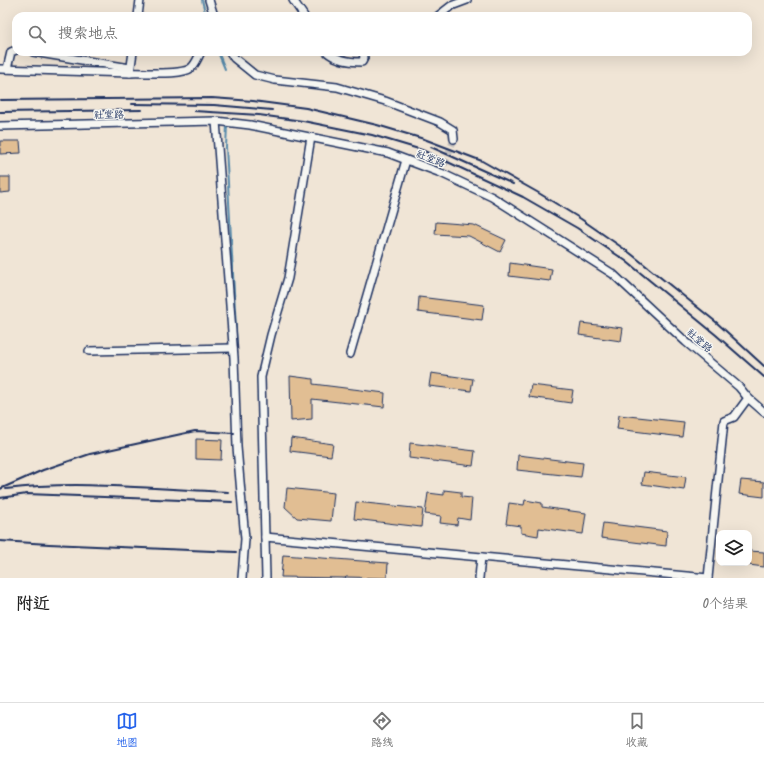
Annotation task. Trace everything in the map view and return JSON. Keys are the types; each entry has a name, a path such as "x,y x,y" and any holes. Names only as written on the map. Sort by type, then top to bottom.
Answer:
{"street":[{"path":"138,12 140,0"},
{"path":"210,0 213,12"},
{"path":"293,0 301,12"},
{"path":"443,12 451,6 467,0"},
{"path":"12,52 4,69 130,70 174,73 190,69 199,56"},
{"path":"55,56 130,70"},
{"path":"130,70 132,56"},
{"path":"233,56 255,75 275,80 336,87 385,101 440,122 453,130 454,139"},
{"path":"333,56 342,60 354,62 362,62 364,56"},
{"path":"216,121 233,348 237,447 245,539 242,578"},
{"name":"社堂路","path":"0,126 216,121 250,125 388,153 441,173 492,196 613,274 686,342 739,386 748,398 764,412"},
{"path":"266,578 261,377 270,336 288,278 311,137"},
{"path":"350,354 406,160"},
{"path":"441,173 444,165"},
{"path":"89,351 233,348"},
{"path":"265,538 708,578 724,422 734,416 748,398"},
{"path":"479,578 481,557"}],"building":[{"path":"0,141 20,141 21,153 0,154"},
{"path":"0,177 10,177 10,192 0,193"},
{"path":"436,222 474,225 506,240 500,252 469,236 435,234"},
{"path":"510,263 552,269 550,281 509,276"},
{"path":"419,297 484,305 482,320 418,312"},
{"path":"581,323 623,328 621,341 579,335"},
{"path":"431,373 473,379 471,391 429,386"},
{"path":"290,376 313,379 313,384 385,393 384,407 312,399 312,419 291,421"},
{"path":"531,385 573,390 571,403 529,397"},
{"path":"619,415 684,422 682,437 617,429"},
{"path":"291,438 333,444 331,456 290,451"},
{"path":"196,439 222,440 221,460 196,459"},
{"path":"410,443 475,451 473,466 409,458"},
{"path":"518,455 583,463 581,477 517,470"},
{"path":"644,472 686,477 684,490 642,484"},
{"path":"741,480 764,482 764,497 739,494"},
{"path":"287,488 334,493 331,521 297,518 285,507"},
{"path":"444,490 461,492 461,497 472,498 470,520 458,518 457,525 440,523 441,516 425,514 428,493 444,495"},
{"path":"525,500 542,503 542,507 586,513 583,534 539,528 538,536 521,533 521,526 506,524 509,503 524,505"},
{"path":"356,502 423,509 421,527 354,519"},
{"path":"603,523 667,531 666,546 601,538"},
{"path":"752,551 764,552 764,567 752,565"},
{"path":"283,555 388,563 387,578 281,577"}],"waterway":[{"path":"202,0 205,12"},
{"path":"220,56 225,69"},
{"path":"227,125 226,147 237,346"}],"tunnel":[{"path":"444,165 454,139"}],"railway":[{"path":"0,100 212,98 253,101 306,108 377,125 424,139 482,161 581,219 630,253 716,322 764,366"},
{"path":"132,104 214,105 272,110"},
{"path":"0,112 142,110"},
{"path":"194,111 259,115 303,121 372,135 422,150 523,197 577,228 626,261 716,335 764,377"},
{"path":"431,147 513,184"},
{"path":"0,489 43,470 90,454 195,431 234,433"},
{"path":"6,489 33,486 89,485 228,492"},
{"path":"0,498 27,494 232,502"},
{"path":"0,541 236,552"}]}
